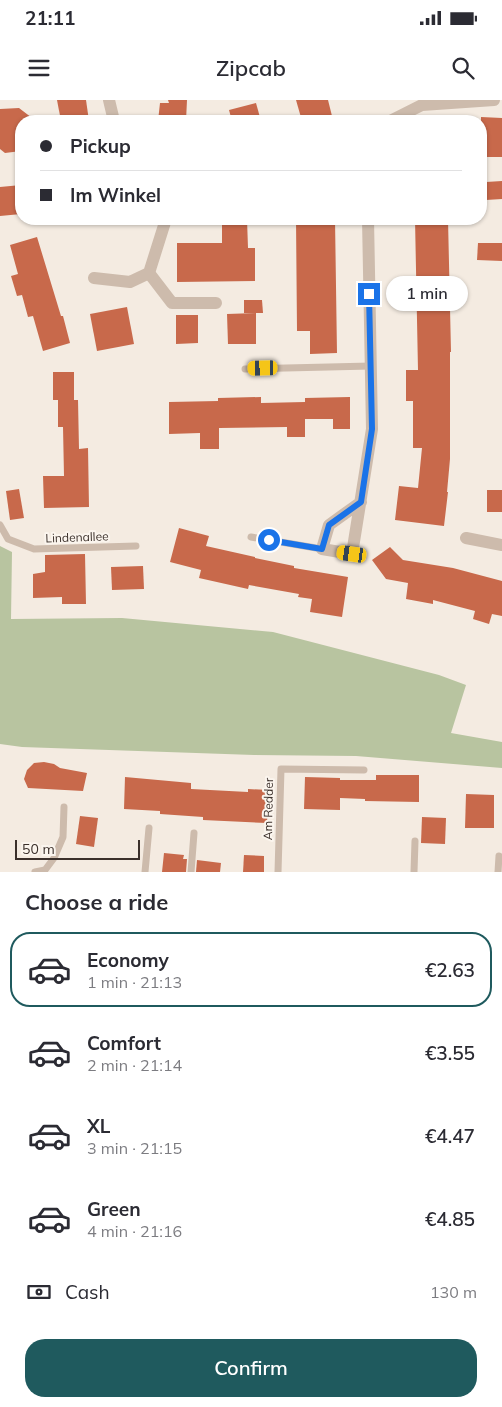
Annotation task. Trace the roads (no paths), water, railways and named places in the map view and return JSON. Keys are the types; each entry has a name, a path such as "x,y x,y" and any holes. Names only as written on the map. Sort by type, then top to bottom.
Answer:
{"street":[{"path":"109,100 113,115"},
{"path":"402,115 422,105 494,100"},
{"path":"94,278 130,282 149,272 164,225"},
{"path":"361,502 329,525 322,549 352,554 361,502 372,429 368,225"},
{"path":"149,272 172,303 216,303"},
{"path":"466,538 502,546"}],"lane":[{"path":"245,369 371,366"},
{"name":"Lindenallee","path":"0,525 8,539 34,549 136,546"},
{"path":"251,537 322,549"},
{"name":"Am Redder","path":"278,872 280,769 364,770"},
{"path":"36,872 45,870 54,858 63,837 64,807"},
{"path":"145,872 149,828"},
{"path":"190,872 194,833"},
{"path":"414,872 415,841"},
{"path":"498,872 499,856"}]}
